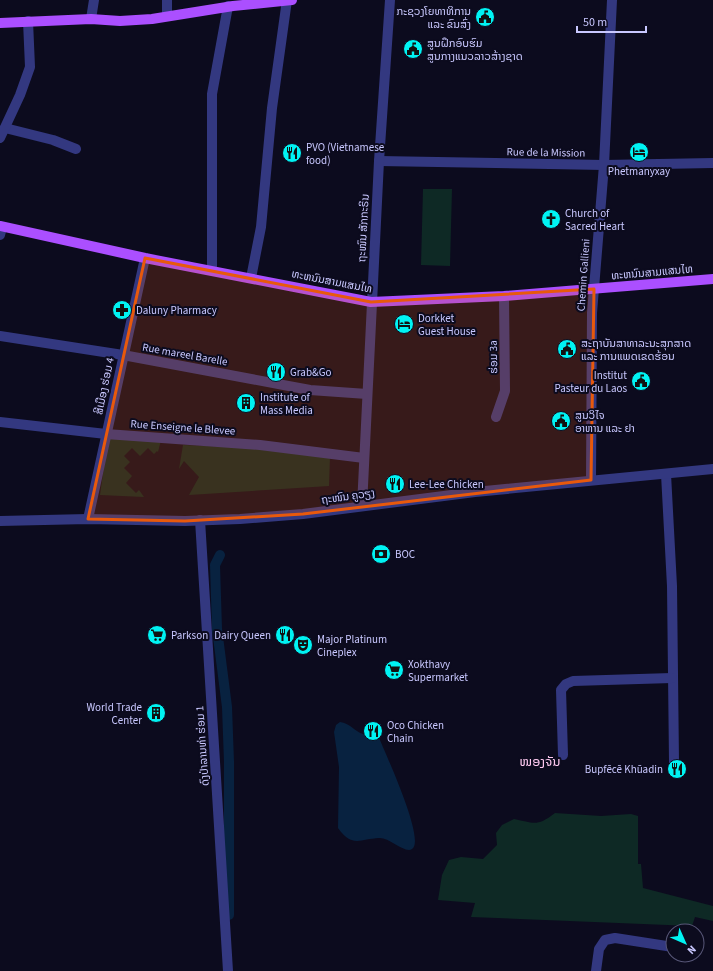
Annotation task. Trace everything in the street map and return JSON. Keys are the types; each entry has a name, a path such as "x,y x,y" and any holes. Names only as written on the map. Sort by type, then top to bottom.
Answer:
{"main road":[{"path":"0,23 91,19 120,21 167,16 232,4 292,0"},
{"name":"ທະຫນົນສາມແສນໄທ","path":"1,230 371,302 504,296 713,279"}],"street":[{"path":"91,19 94,0"},
{"path":"167,0 167,16"},
{"path":"251,278 261,227 272,108 287,0"},
{"name":"ຖະໜົນ ສັກກະຣິນ","path":"362,506 371,302 390,0"},
{"name":"Chemin Gallieni","path":"591,480 594,288 604,165 612,0"},
{"path":"212,270 212,94 232,4"},
{"path":"0,138 20,95 30,67 28,21"},
{"path":"5,128 53,140 76,149"},
{"name":"Rue de la Mission","path":"379,161 604,165 713,162"},
{"name":"ສີເມືອງ ຮ່ອມ 4","path":"88,519 145,258"},
{"name":"ຮ່ອມ 3a","path":"496,417 505,391 504,296"},
{"name":"Rue mareel Barelle","path":"0,336 123,355 310,390 367,394"},
{"name":"Rue Enseigne le Blevee","path":"0,422 106,434 260,445 364,458"},
{"name":"ຖະໜົນ ຄູວຽງ","path":"0,521 88,519 200,520 303,514 591,480 713,470"},
{"path":"666,474 672,586 674,762"},
{"name":"ດົງປ່າລານທ່າ ຮ່ອມ 1","path":"200,520 228,971"},
{"path":"563,754 561,690 566,684 573,681 672,678"},
{"path":"596,971 599,949 605,940 615,938 665,946"}],"highlighted area":[{"path":"145,258 371,302 594,289 591,480 303,514 185,521 88,519"}],"green space":[{"path":"423,189 452,189 450,266 421,265"},
{"path":"108,438 161,440 158,452 157,451 154,454 148,448 140,456 132,448 124,456 130,462 124,468 132,476 126,483 136,493 139,490 144,497 100,495"},
{"path":"183,445 256,448 330,456 329,486 189,495 199,477 184,461 179,469"},
{"path":"555,813 601,816 631,814 638,816 638,864 641,864 643,888 713,906 713,921 695,917 693,923 665,923 665,925 471,917 475,903 438,900 442,875 449,860 461,857 483,859 497,845 496,833 502,825 514,819 535,823"}],"water":[{"path":"340,722 347,724 360,733 374,736 380,740 410,815 415,843 412,849 405,849 383,838 357,841 352,840 343,834 338,828 339,767 334,732 336,725"}],"waterway":[{"path":"220,555 215,565 217,629 227,707 229,762 229,915"}],"place":[{"name":"ກະຊວງໂຍທາທິການ ແລະ ຂົນສົ່ງ","path":"485,17"},
{"name":"ສູນຝຶກອົບຮົມ ສູນກາງແນວລາວສ້າງຊາດ","path":"413,49"},
{"name":"Phetmanyxay","path":"639,152"},
{"name":"PVO (Vietnamese food)","path":"292,153"},
{"name":"Church of Sacred Heart","path":"551,219"},
{"name":"Daluny Pharmacy","path":"122,310"},
{"name":"Dorkket Guest House","path":"404,324"},
{"name":"ສະຖາບັນສາທາລະນະສຸກສາດ ແລະ ການແພດເຂດຮ້ອນ","path":"567,349"},
{"name":"Grab&Go","path":"276,372"},
{"name":"Institut Pasteur du Laos","path":"641,381"},
{"name":"Institute of Mass Media","path":"246,403"},
{"name":"ສູນວິໄຈ ອາຫານ ແລະ ຢາ","path":"561,421"},
{"name":"Lee-Lee Chicken","path":"395,484"},
{"name":"BOC","path":"381,554"},
{"name":"Parkson","path":"157,635"},
{"name":"Dairy Queen","path":"285,635"},
{"name":"Major Platinum Cineplex","path":"303,645"},
{"name":"Xokthavy Supermarket","path":"394,670"},
{"name":"World Trade Center","path":"156,713"},
{"name":"Oco Chicken Chain","path":"373,731"},
{"name":"Bupfēcē Khūadin","path":"677,769"}],"district":[{"name":"ໜອງຈັນ","path":"540,761"}]}
